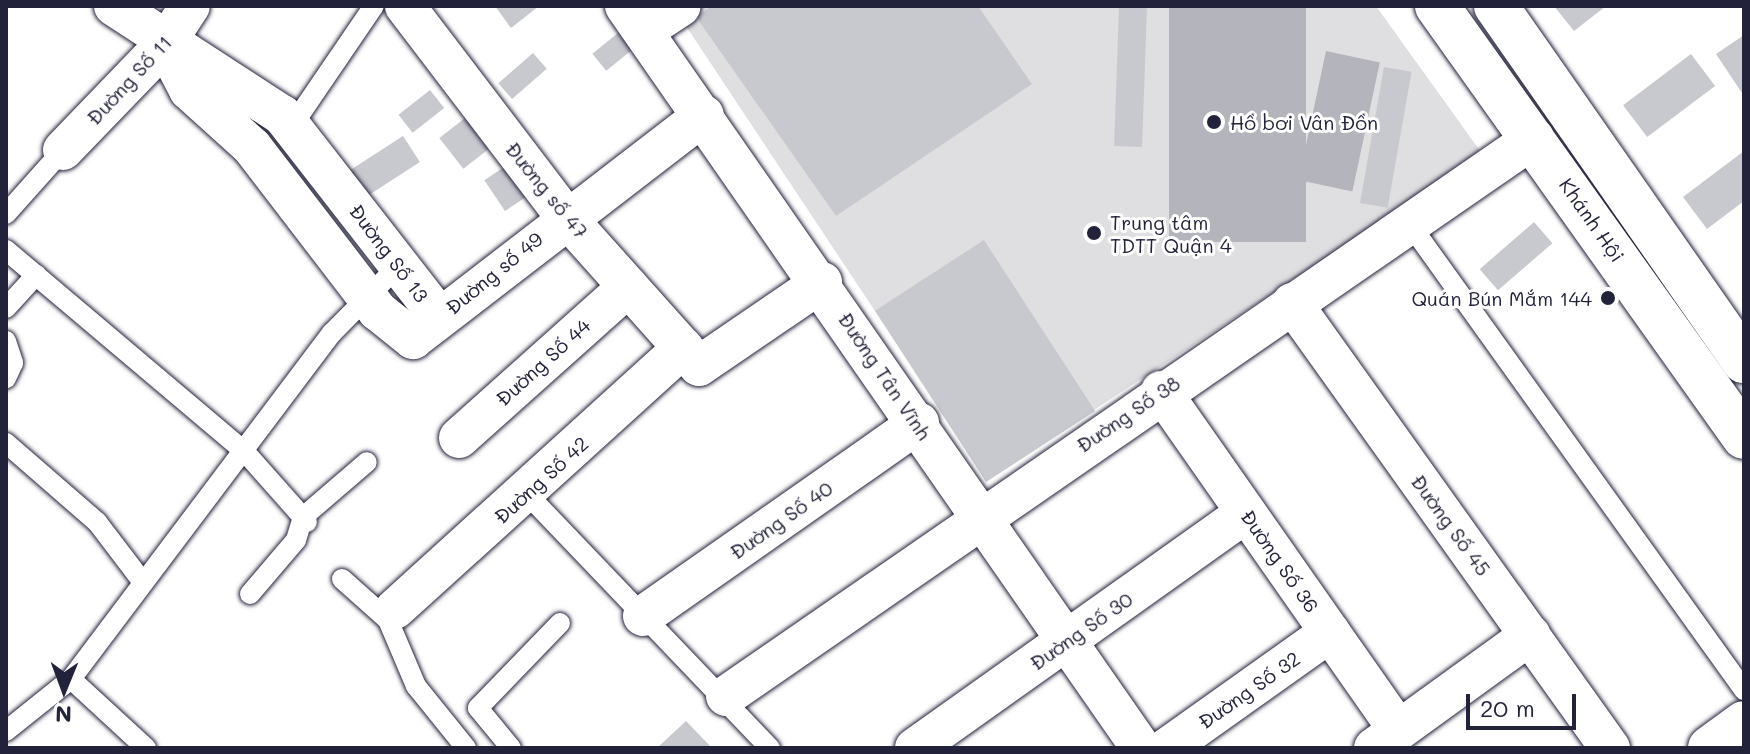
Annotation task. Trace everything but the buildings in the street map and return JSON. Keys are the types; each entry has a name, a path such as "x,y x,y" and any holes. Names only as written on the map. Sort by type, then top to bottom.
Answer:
{"main road":[{"name":"Khánh Hội","path":"1437,6 1534,138 1744,437"},
{"path":"1496,6 1744,361"},
{"path":"1710,748 1744,723"}],"street":[{"name":"Đường Số 13","path":"114,6 165,44 230,78 292,126 396,268 439,317 413,339 368,297 252,147 189,90 165,44"},
{"name":"Đường Số 11","path":"63,150 165,44 190,6"},
{"name":"Đường số 47","path":"405,6 565,216 691,357"},
{"path":"634,19 681,6"},
{"name":"Đường Tân Vĩnh","path":"634,19 822,282 919,423 978,516 1141,748"},
{"name":"Đường số 49","path":"439,317 565,216 704,115"},
{"name":"Đường Số 38","path":"726,696 978,516 1534,138"},
{"name":"Đường Số 42","path":"391,614 527,494 691,357 822,282"},
{"name":"Đường Số 44","path":"459,438 628,287"},
{"name":"Đường Số 45","path":"1292,303 1610,748"},
{"name":"Đường Số 36","path":"1161,391 1330,632 1386,739"},
{"name":"Đường Số 40","path":"643,616 919,423"},
{"name":"Đường Số 30","path":"915,748 1246,513"},
{"name":"Đường Số 32","path":"1167,748 1330,632"},
{"path":"1386,739 1530,635"}],"lane":[{"path":"292,126 374,6"},
{"path":"6,214 63,150"},
{"path":"1409,223 1744,690"},
{"path":"6,250 246,453 305,519"},
{"path":"6,731 71,679 142,581 368,297 396,268"},
{"path":"6,308 36,275"},
{"path":"6,341 13,363 6,378"},
{"path":"6,443 97,522 142,581"},
{"path":"250,594 296,540 305,519 367,462"},
{"path":"527,494 643,616 726,696 770,748"},
{"path":"342,579 391,614 416,686 466,748"},
{"path":"511,748 478,708 560,623"},
{"path":"71,679 146,748"}],"shaded area":[{"name":"Trung tâm TDTT Quận 4","path":"696,6 1376,6 1483,155 987,480 680,17"},
{"name":"Hồ bơi Vân Đồn","path":"1169,6 1306,6 1306,242 1169,242"},
{"path":"1326,51 1380,62 1352,192 1299,180"}],"place":[{"name":"Hồ bơi Vân Đồn","path":"1214,122"},
{"name":"Trung tâm TDTT Quận 4","path":"1094,233"},
{"name":"Quán Bún Mắm 144","path":"1608,298"}]}
